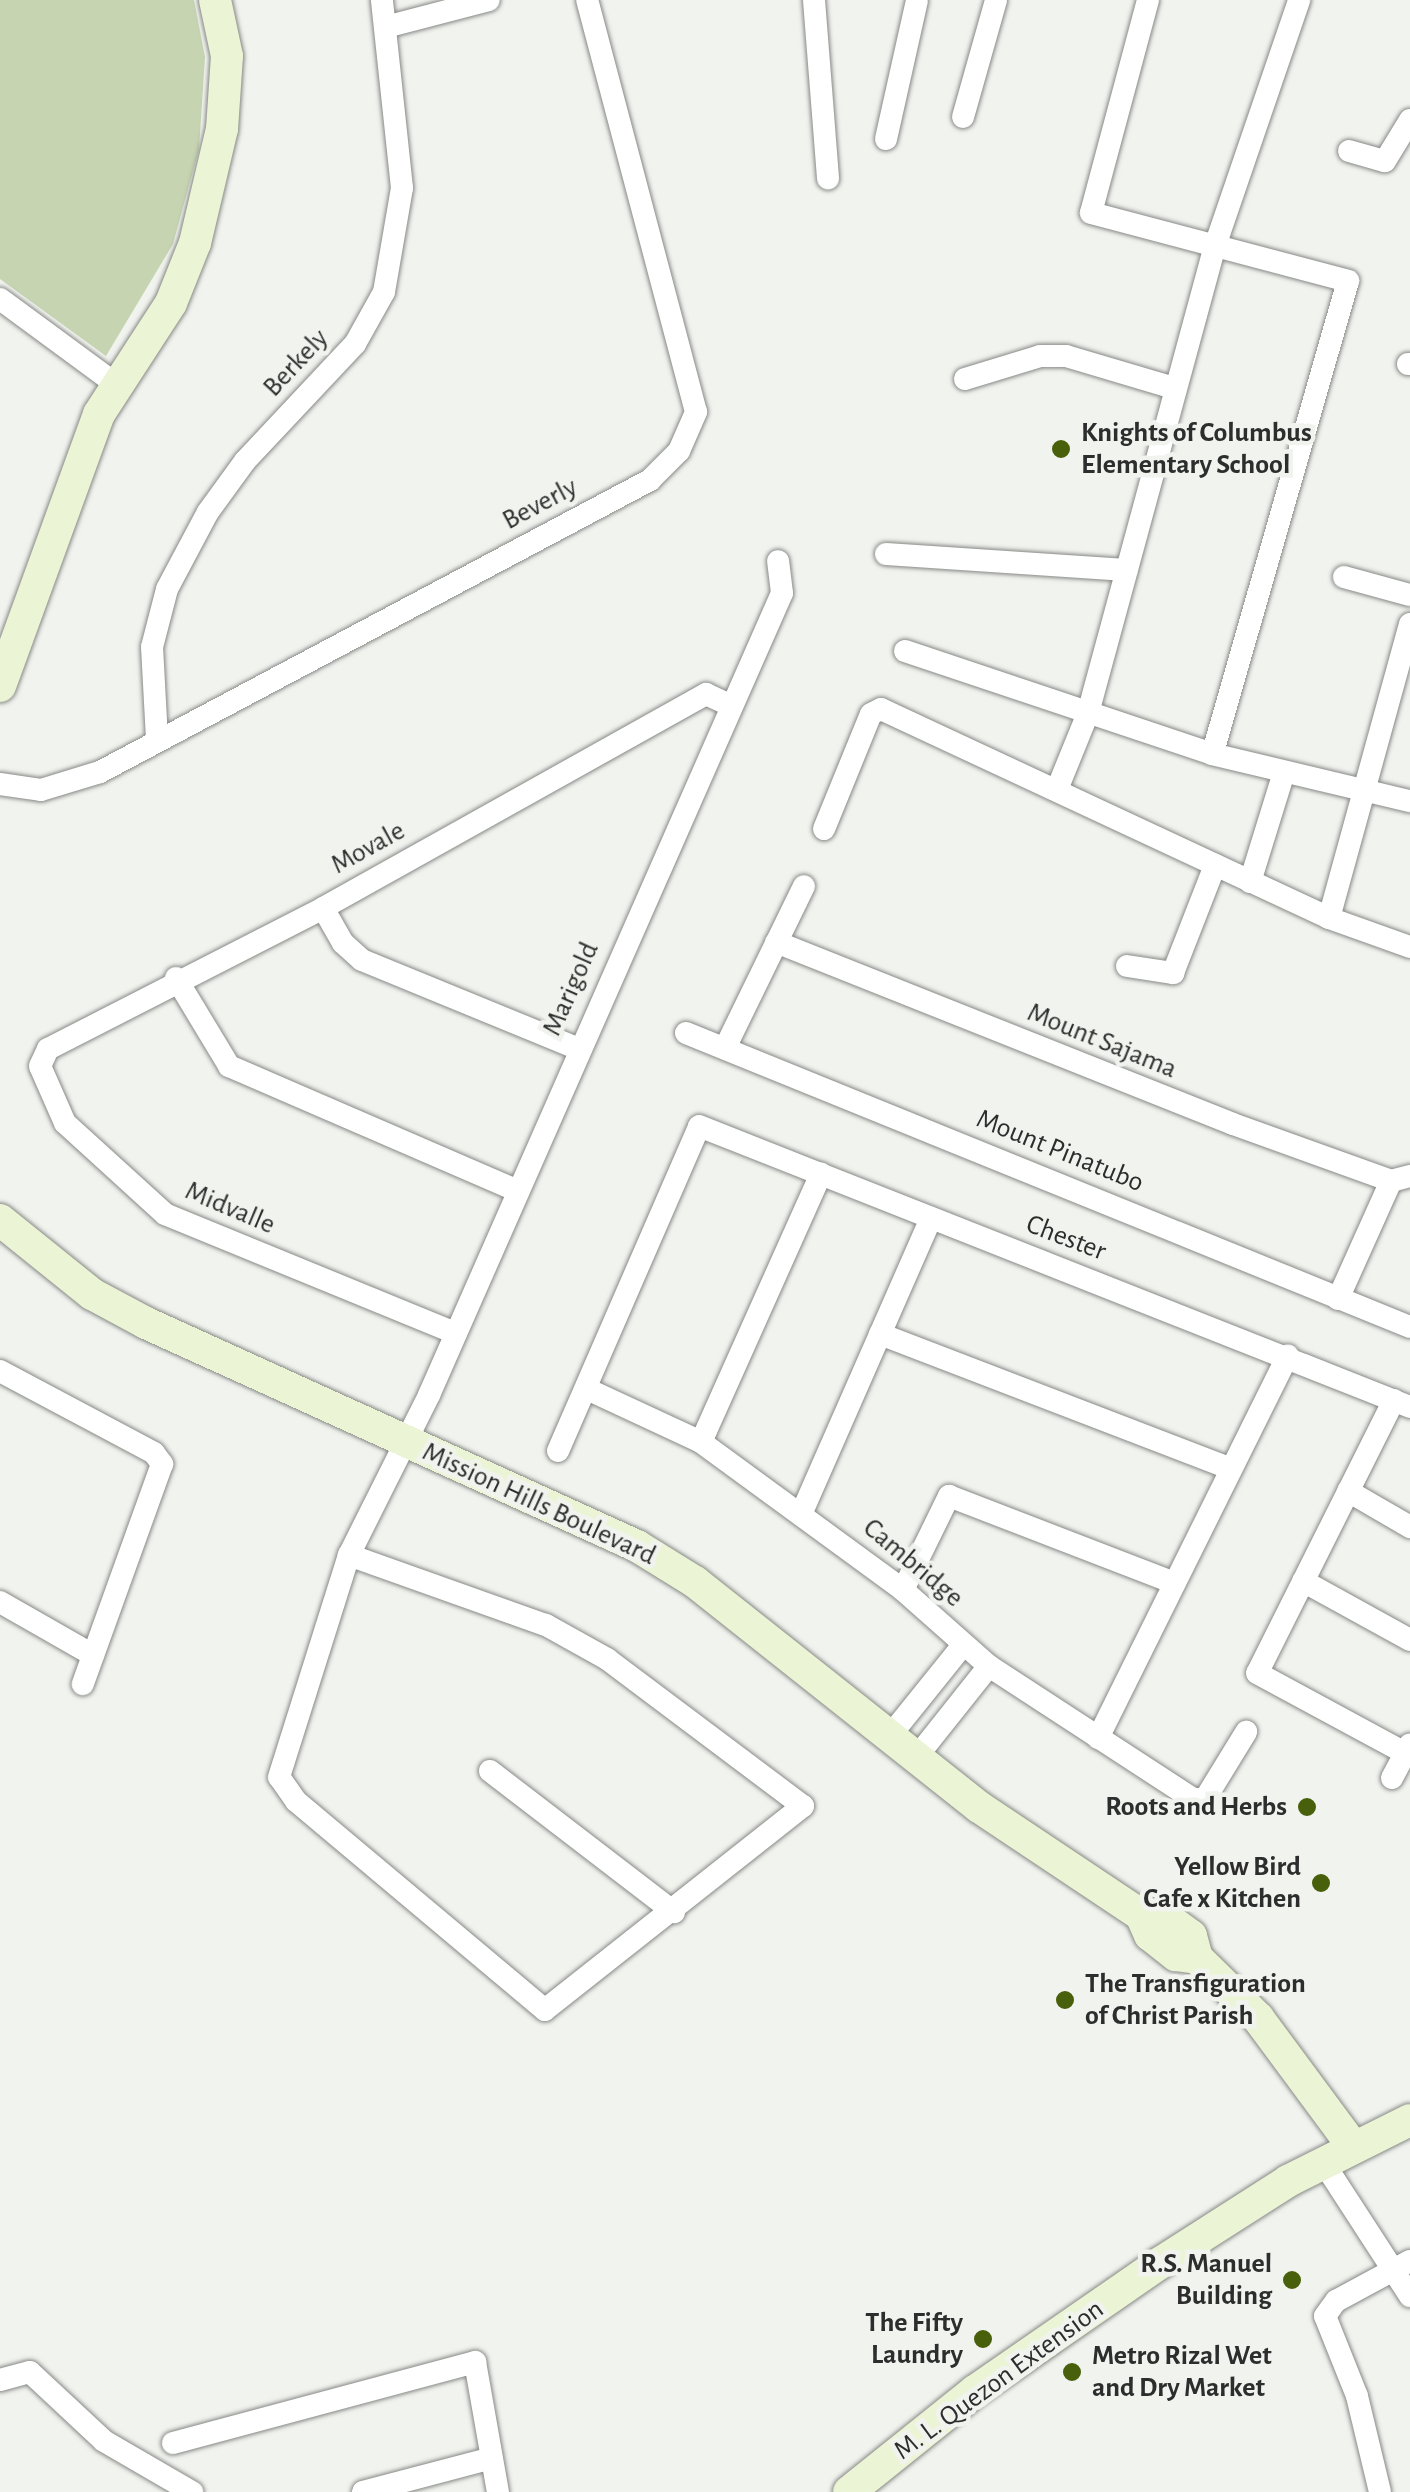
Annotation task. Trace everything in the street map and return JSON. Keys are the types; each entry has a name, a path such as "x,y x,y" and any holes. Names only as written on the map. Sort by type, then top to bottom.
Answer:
{"street":[{"path":"0,686 69,488 117,384 171,303 212,182 227,56 215,0"},
{"name":"Berkely","path":"157,739 152,646 167,589 208,512 245,462 356,344 384,292 402,188 388,26 382,0"},
{"path":"388,26 488,0"},
{"name":"Beverly","path":"0,784 41,790 100,772 650,480 679,450 696,412 587,0"},
{"path":"814,0 828,178"},
{"path":"886,139 917,0"},
{"path":"963,117 996,0"},
{"path":"1148,0 1090,211 1348,281 1212,754"},
{"path":"1058,787 1088,713 1215,246 1299,0"},
{"path":"1349,152 1386,160 1410,120"},
{"path":"1,302 117,384"},
{"path":"965,379 1040,356 1066,356 1174,388"},
{"path":"886,554 1126,570"},
{"name":"Marigold","path":"674,1912 544,2010 296,1802 279,1776 349,1556 454,1333 577,1048 782,593 778,561"},
{"path":"1344,577 1410,595"},
{"path":"1329,918 1410,624"},
{"path":"906,651 1212,754 1410,801"},
{"name":"Movale","path":"40,1066 48,1049 176,978 323,908 706,694 730,705"},
{"path":"824,829 874,709 1058,787 1329,918 1410,947"},
{"path":"1250,882 1284,772"},
{"path":"1127,966 1173,973 1215,865"},
{"path":"724,1048 804,886"},
{"path":"323,908 362,960 577,1048"},
{"name":"Mount Sajama","path":"776,942 1400,1178"},
{"path":"176,978 229,1066 516,1190"},
{"name":"Mount Pinatubo","path":"686,1033 1410,1327"},
{"name":"Midvalle","path":"40,1066 65,1123 165,1214 454,1333"},
{"name":"Chester","path":"587,1390 699,1126 1402,1403"},
{"path":"701,1442 821,1174"},
{"path":"1338,1299 1400,1178"},
{"path":"802,1512 931,1218"},
{"name":"Mission Hills Boulevard","path":"0,1220 92,1294 637,1546 695,1582 915,1758 1141,1916 1150,1935 1176,1955 1197,1958 1258,2018 1352,2146"},
{"path":"880,1334 1231,1470"},
{"path":"1098,1738 1288,1356"},
{"path":"0,1371 154,1453 162,1464 83,1684"},
{"path":"558,1451 587,1390"},
{"name":"Cambridge","path":"587,1390 701,1442 802,1512 903,1590 988,1666 1192,1799 1205,1799 1246,1732"},
{"path":"1392,1778 1408,1749 1257,1672 1348,1491 1402,1403"},
{"path":"1348,1491 1410,1526"},
{"path":"903,1590 948,1496 1174,1583"},
{"path":"349,1556 576,1642 802,1806 674,1912 490,1771"},
{"path":"1303,1581 1410,1640"},
{"path":"0,1602 94,1655"},
{"path":"888,1737 964,1645"},
{"path":"915,1758 988,1666"},
{"name":"M. L. Quezon Extension","path":"848,2492 1022,2358 1322,2162 1410,2120"},
{"path":"1322,2162 1402,2265 1410,2296"},
{"path":"1380,2492 1357,2396 1324,2316 1336,2301 1402,2265"},
{"path":"173,2443 475,2362 498,2492"},
{"path":"0,2380 30,2372 104,2441 192,2492"},
{"path":"363,2492 492,2458"}],"green space":[{"path":"0,0 194,0 205,57 199,149 173,244 106,356 0,279"}],"place":[{"name":"Knights of Columbus Elementary School","path":"1061,449"},
{"name":"Roots and Herbs","path":"1307,1807"},
{"name":"Yellow Bird Cafe x Kitchen","path":"1321,1883"},
{"name":"The Transfiguration of Christ Parish","path":"1065,2000"},
{"name":"R.S. Manuel Building","path":"1292,2280"},
{"name":"The Fifty Laundry","path":"983,2339"},
{"name":"Metro Rizal Wet and Dry Market","path":"1072,2372"}]}
